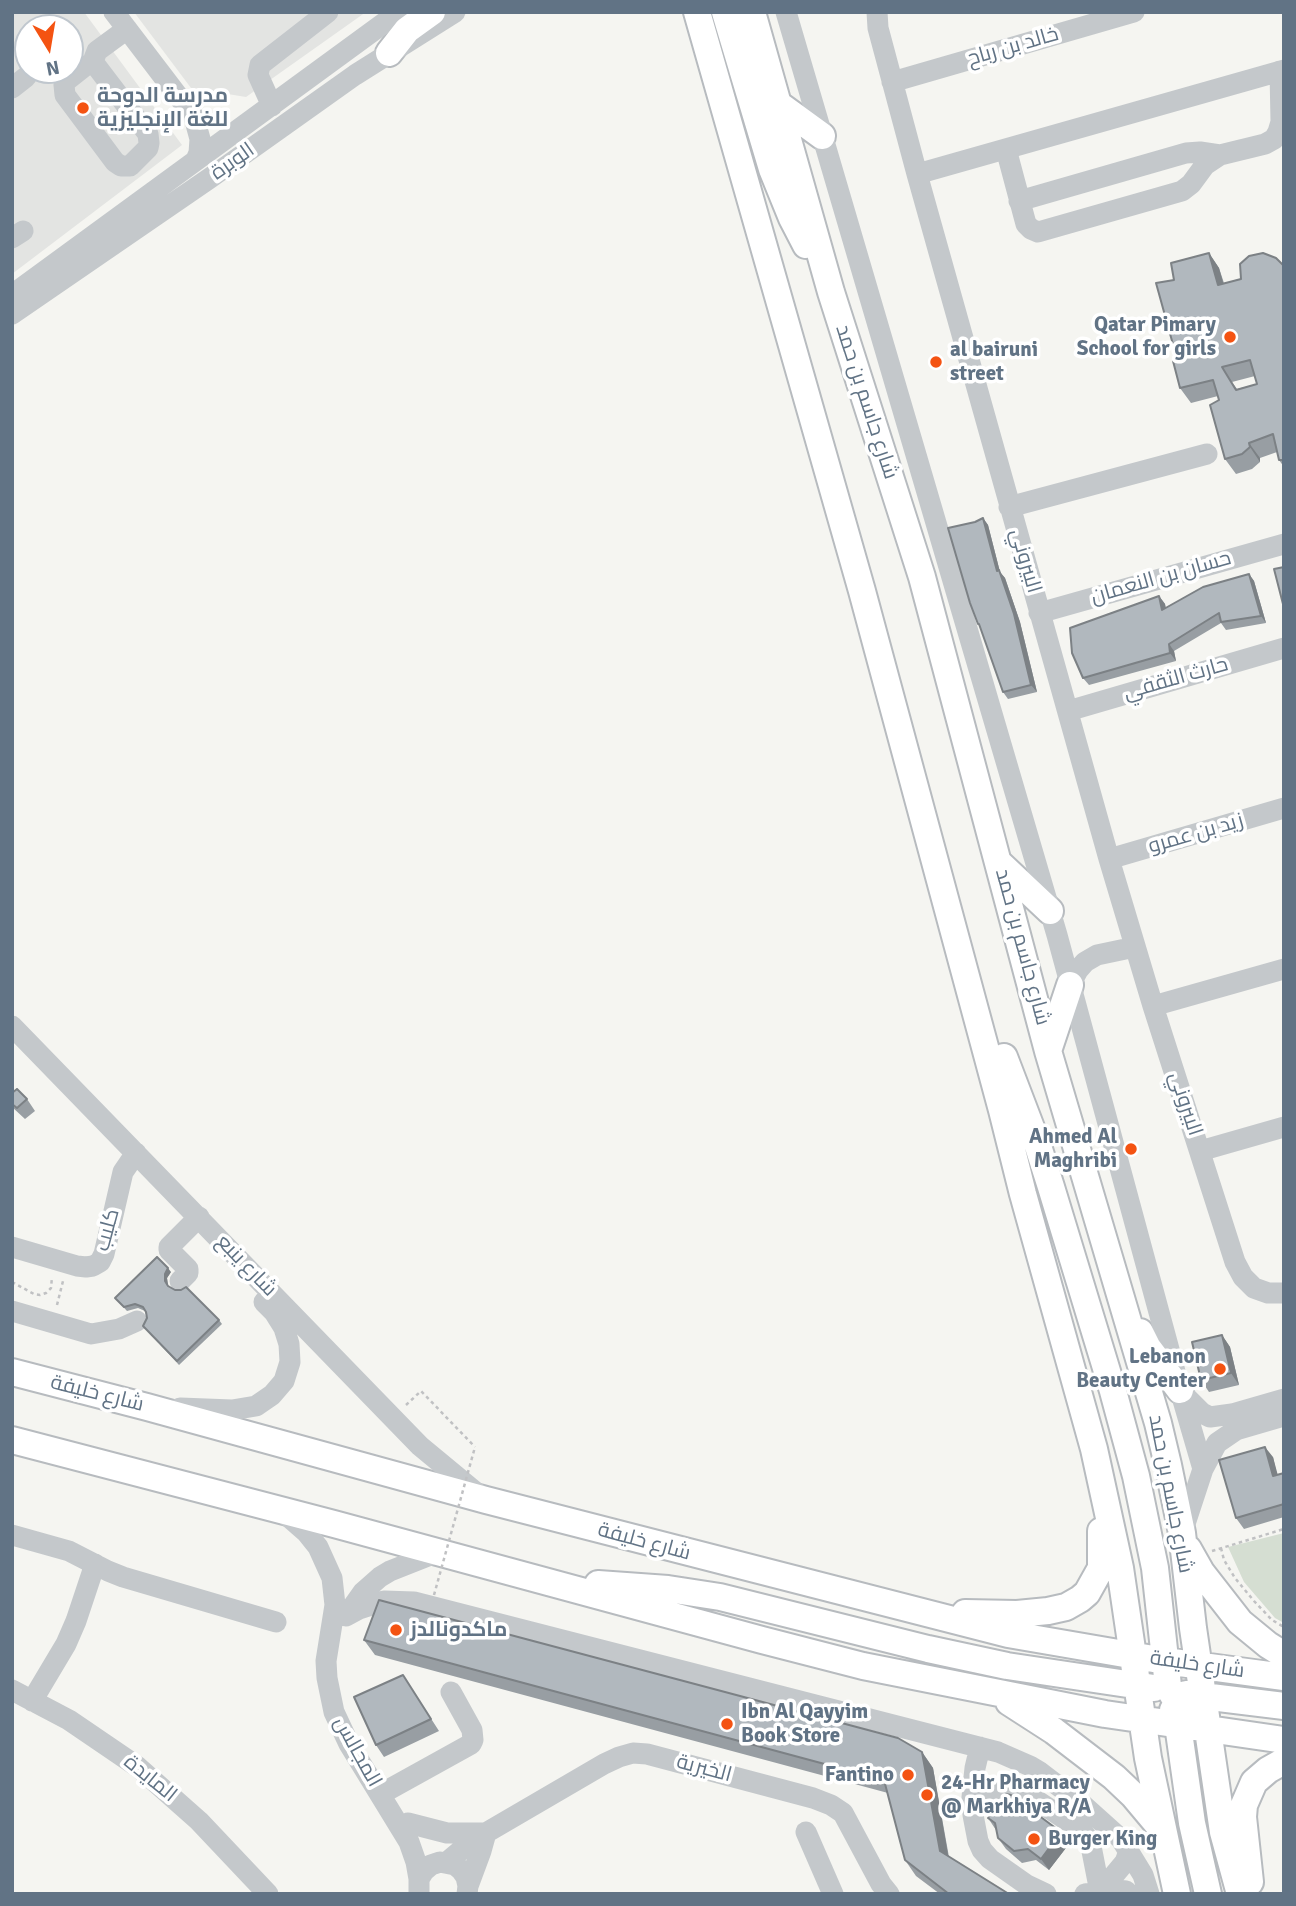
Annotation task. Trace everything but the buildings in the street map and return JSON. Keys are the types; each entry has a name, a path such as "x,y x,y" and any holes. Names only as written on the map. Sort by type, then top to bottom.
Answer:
{"main road":[{"path":"389,53 407,30 432,12"},
{"path":"682,12 724,155 734,170 744,176"},
{"path":"697,12 862,591 1094,1449 1120,1568 1133,1656 1149,1670 1181,1710 1207,1729"},
{"path":"724,12 781,195 831,292"},
{"name":"شارع جاسم بن حمد","path":"752,12 831,292 922,578 1048,1051 1158,1423 1187,1545 1198,1666 1207,1729 1223,1832 1240,1894"},
{"path":"778,104 822,136"},
{"path":"1000,863 1054,923"},
{"path":"949,912 1038,1146 1113,1391 1136,1476 1155,1568 1162,1686 1178,1725 1192,1823 1208,1894"},
{"path":"1048,1051 1070,985"},
{"path":"1116,1283 1148,1348 1180,1390"},
{"name":"شارع خليفة","path":"12,1372 147,1406 486,1500 915,1611 1009,1634 1133,1656"},
{"path":"12,1440 863,1666 1040,1703 1284,1740"},
{"path":"915,1611 1017,1614 1048,1611 1066,1607 1087,1593 1101,1568 1102,1544 1094,1449"},
{"path":"1187,1545 1218,1596 1240,1622 1284,1655"},
{"path":"559,1584 615,1584 720,1597 928,1649 1007,1665 1162,1686 1187,1694 1284,1706"},
{"path":"1177,1894 1148,1758 1143,1720 1162,1686 1180,1682 1198,1666"},
{"name":"شارع خليفة","path":"1198,1666 1284,1677"},
{"path":"992,1692 1023,1710 1114,1777 1163,1830"},
{"path":"1251,1894 1244,1805 1254,1782 1284,1761"}],"street":[{"path":"272,106 258,75 260,65 328,12"},
{"name":"الوبرة","path":"12,295 399,12"},
{"name":"الوبرة","path":"12,314 389,53 455,12"},
{"name":"شارع جاسم بن حمد","path":"786,12 1054,923 1203,1469"},
{"name":"خالد بن رباح","path":"892,82 1134,12"},
{"name":"البيروني","path":"875,18 1109,859 1235,1262 1243,1277 1254,1288 1268,1293 1284,1294"},
{"path":"92,64 94,55 120,21 194,117 201,139 196,160"},
{"path":"92,64 148,134 148,148 131,166 121,166 115,162 65,95 66,81 85,66 92,64"},
{"path":"917,174 1282,71 1281,122 1273,139 1265,144 1220,155 1205,165 1191,184 1182,191 1045,231 1038,232 1026,224 1006,149"},
{"path":"194,117 216,128 239,129"},
{"path":"1019,201 1186,153 1220,155"},
{"path":"1009,506 1207,454"},
{"name":"حسان بن النعمان","path":"1039,612 1284,544"},
{"name":"حارث الثقفي","path":"1068,711 1284,648"},
{"name":"زيد بن عمرو","path":"1109,859 1284,808"},
{"path":"1054,923 1065,944 1097,956"},
{"path":"1070,985 1085,962 1097,956 1135,947"},
{"path":"1153,1006 1284,969"},
{"name":"شارع ينبع","path":"12,1026 70,1094 240,1268 420,1446 486,1500"},
{"name":"شارع ينبع","path":"12,1045 70,1094"},
{"path":"1200,1151 1284,1127"},
{"name":"كليب","path":"12,1248 58,1267 86,1267 100,1262 123,1172 132,1158"},
{"path":"180,1281 188,1273 188,1269 169,1247 194,1221"},
{"name":"شارع ينبع","path":"147,1406 232,1410 256,1406 272,1395 284,1381 290,1362 289,1344 284,1328 240,1268"},
{"path":"12,1311 91,1334 119,1329 137,1321"},
{"path":"1180,1390 1195,1407 1210,1417 1232,1414 1284,1399"},
{"path":"1187,1545 1203,1469 1213,1449 1228,1434 1284,1416"},
{"name":"المجالس","path":"281,1510 306,1532 318,1547 332,1578 335,1605 326,1661 334,1712 349,1744 409,1842 416,1861 417,1888"},
{"path":"12,1535 69,1551 123,1577 276,1622"},
{"name":"المجالس","path":"438,1552 390,1571 363,1592 346,1616 338,1637 335,1676 350,1725 408,1823 423,1846 443,1862 455,1865 461,1870 466,1877 467,1890"},
{"path":"32,1700 71,1633 95,1564"},
{"path":"390,1571 396,1588 424,1598 1013,1758 1040,1772 1082,1804 1121,1839 1143,1875 1149,1894"},
{"path":"346,1616 384,1601 424,1598"},
{"name":"المايدة","path":"12,1690 69,1720 138,1767 199,1821 268,1894"},
{"path":"388,1790 471,1744 472,1730 451,1692"},
{"path":"980,1747 972,1797 974,1829 982,1850 990,1859 1027,1885 1046,1894"},
{"name":"الخيرية","path":"417,1888 424,1871 431,1865 443,1862 486,1833 604,1764 619,1756 633,1753 647,1754 831,1805 843,1813 889,1894"},
{"path":"972,1797 1004,1791 1027,1794 1080,1829 1090,1841 1092,1893"},
{"path":"408,1823 447,1833 486,1833 467,1890"},
{"path":"806,1832 833,1894"},
{"path":"1092,1893 1125,1862 1129,1851"},
{"path":"1092,1893 1117,1890 1129,1894"}],"path":[{"path":"12,1282 40,1295 51,1288 52,1276 58,1267"},
{"path":"56,1309 58,1267"},
{"path":"421,1391 475,1447 424,1598"},
{"path":"1187,1545 1221,1548 1284,1529"},
{"path":"1221,1548 1224,1560 1254,1601 1272,1620 1284,1627"}],"shaded area":[{"name":"مدرسة الدوحة للغة الإنجليزية","path":"12,12 84,12 182,145 12,274"},
{"path":"134,12 366,12 246,97 191,88"},
{"path":"1284,1533 1284,1623 1275,1618 1244,1582 1228,1547"}],"place":[{"name":"مدرسة الدوحة للغة الإنجليزية","path":"83,108"},
{"name":"Qatar Pimary School for girls","path":"1230,337"},
{"name":"al bairuni street","path":"936,362"},
{"name":"Ahmed Al Maghribi","path":"1131,1149"},
{"name":"Lebanon Beauty Center","path":"1220,1369"},
{"name":"ماكدونالدز","path":"396,1630"},
{"name":"Ibn Al Qayyim Book Store","path":"727,1724"},
{"name":"Fantino","path":"908,1775"},
{"name":"24-Hr Pharmacy @ Markhiya R/A","path":"927,1795"},
{"name":"Burger King","path":"1034,1839"}]}
